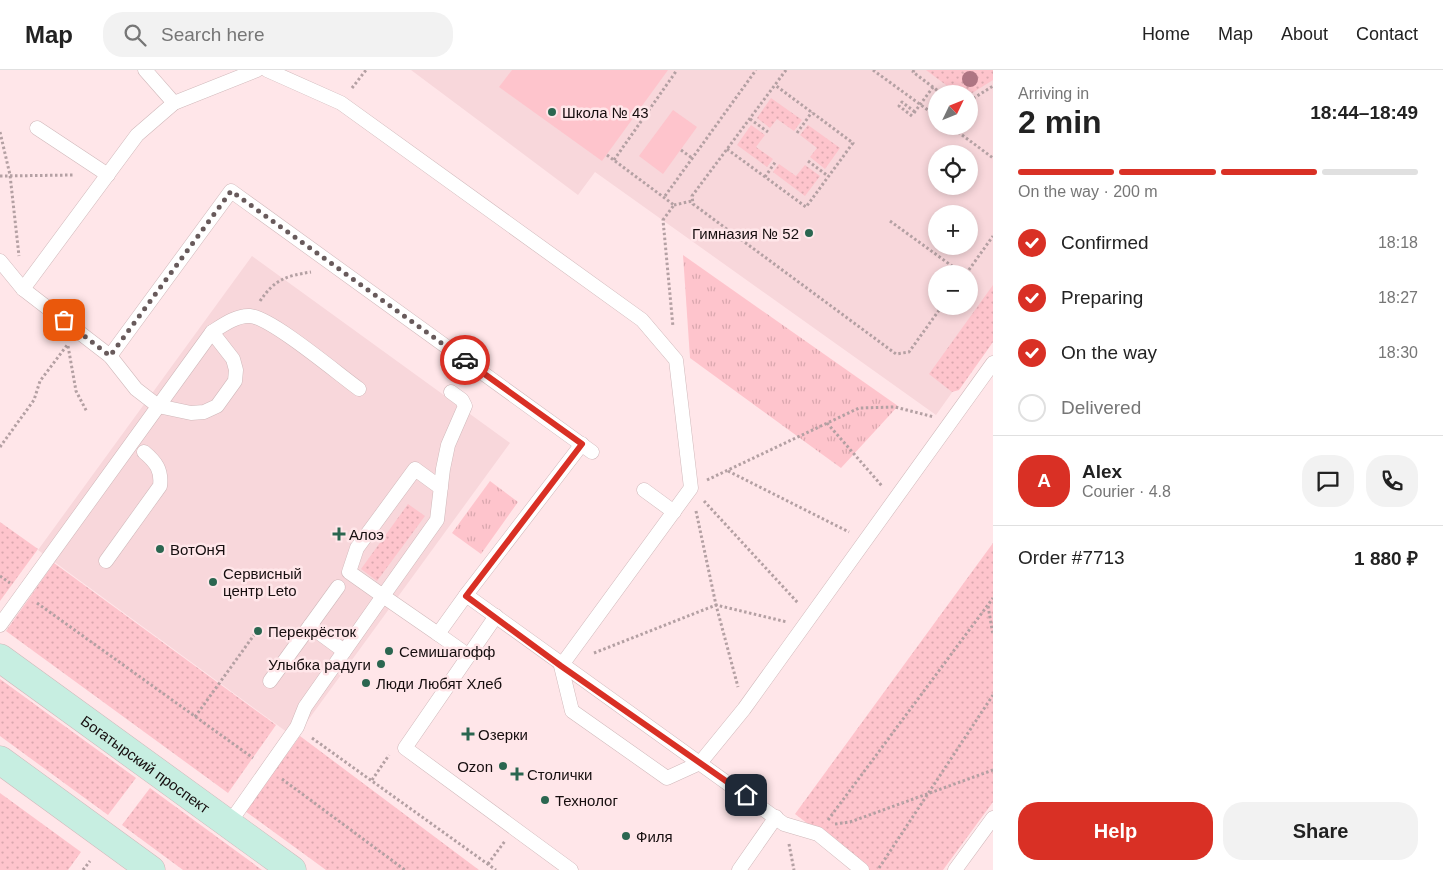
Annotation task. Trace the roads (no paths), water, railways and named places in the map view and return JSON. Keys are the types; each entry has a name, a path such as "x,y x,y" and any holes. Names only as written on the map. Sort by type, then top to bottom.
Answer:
{"main road":[{"name":"Богатырский проспект","path":"0,658 292,870"},
{"path":"0,760 150,870"}],"lane":[{"path":"145,70 174,103"},
{"path":"23,289 137,135 174,103 256,70"},
{"path":"267,70 341,103 642,320 676,360 691,488 561,666"},
{"path":"38,128 108,175"},
{"path":"110,356 231,191 587,448 466,596 438,634"},
{"path":"2,267 23,289 110,356 136,388 158,406 191,413 204,412 217,406 235,381 236,370 233,359 212,332"},
{"path":"0,625 212,332 229,321 250,316 270,323 359,389"},
{"path":"561,666 572,711 667,778 700,763 744,710 993,363"},
{"path":"228,825 297,727 305,707 437,520 448,445 465,406 462,400 451,392"},
{"path":"106,561 160,486 161,473 155,461 144,452"},
{"path":"441,488 415,470 357,548 349,572 469,656"},
{"path":"644,490 674,512"},
{"path":"270,681 338,587"},
{"path":"466,596 496,616 561,666 780,820 818,834 862,870"},
{"path":"496,616 405,748 565,869"},
{"path":"310,626 344,651"},
{"path":"955,870 993,818"},
{"path":"739,870 780,820"}],"place":[{"name":"Школа № 43","path":"552,112"},
{"name":"Гимназия № 52","path":"809,233"},
{"name":"Алоэ","path":"339,534"},
{"name":"ВотОнЯ","path":"160,549"},
{"name":"Сервисный центр Leto","path":"213,582"},
{"name":"Перекрёсток","path":"258,631"},
{"name":"Семишагофф","path":"389,651"},
{"name":"Улыбка радуги","path":"381,664"},
{"name":"Люди Любят Хлеб","path":"366,683"},
{"name":"Озерки","path":"468,734"},
{"name":"Ozon","path":"503,766"},
{"name":"Столички","path":"517,774"},
{"name":"Технолог","path":"545,800"},
{"name":"Филя","path":"626,836"}]}
